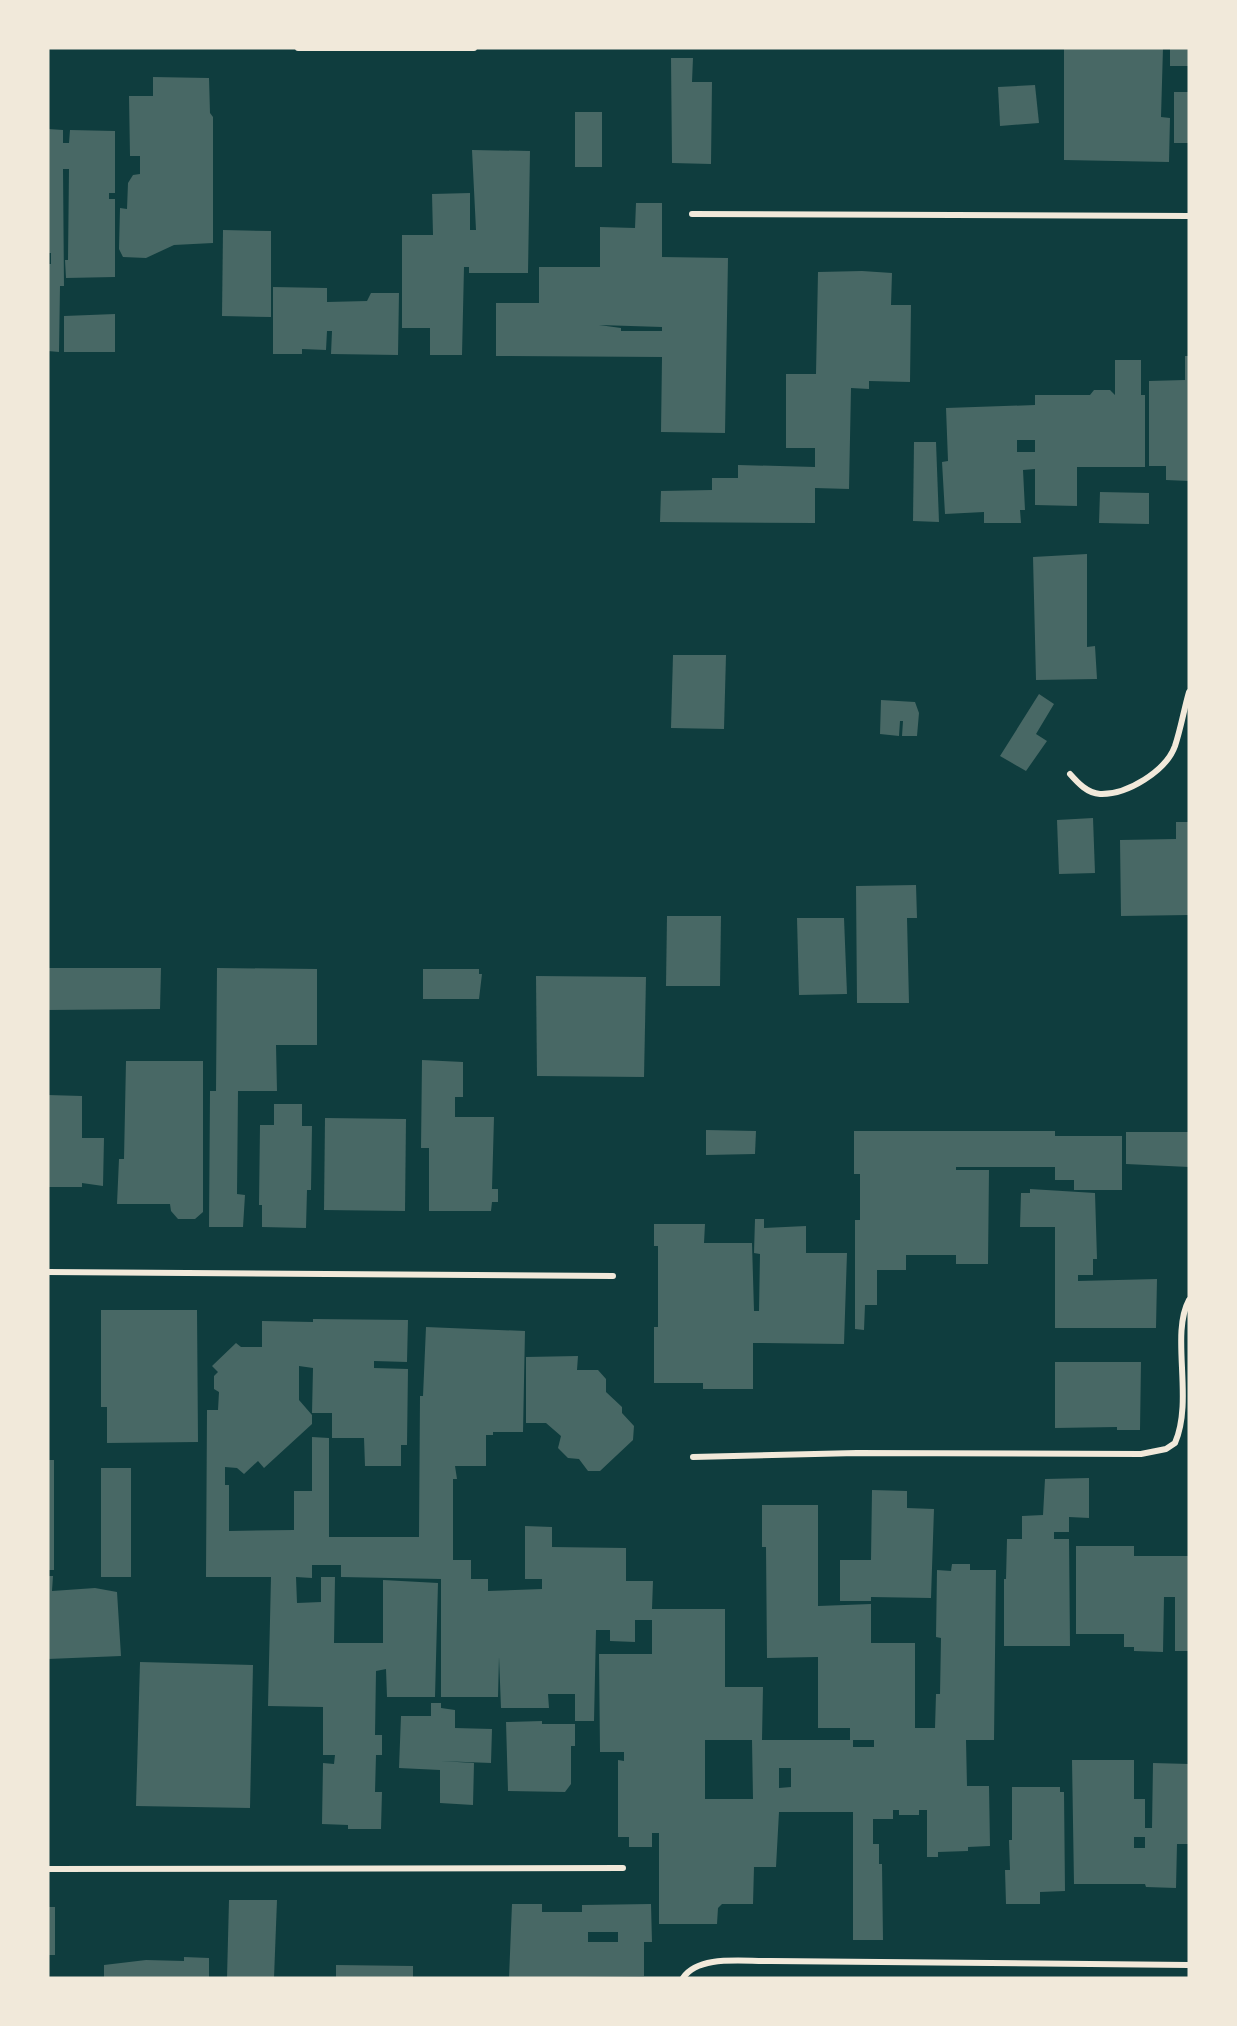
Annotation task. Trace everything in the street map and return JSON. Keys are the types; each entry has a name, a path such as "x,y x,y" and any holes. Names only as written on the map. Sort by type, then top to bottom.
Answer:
{"street":[{"path":"298,48 474,48"},
{"path":"692,214 1189,216"},
{"path":"1070,774 1083,788 1099,794 1139,783 1161,766 1175,747 1189,692"},
{"path":"48,1272 613,1276"},
{"path":"693,1457 857,1452 1141,1455 1166,1449 1175,1443 1182,1420 1182,1328 1189,1300"},
{"path":"48,1869 623,1868"},
{"path":"683,1978 691,1968 702,1963 771,1960 1189,1965"}],"building":[{"path":"1064,48 1163,48 1161,117 1170,118 1169,162 1064,160"},
{"path":"1170,48 1189,48 1189,66 1170,66"},
{"path":"671,58 693,58 692,82 712,82 711,164 672,163"},
{"path":"153,77 209,78 210,113 213,117 213,243 174,245 146,258 123,257 119,249 120,208 127,209 128,183 133,175 140,174 140,156 130,156 129,96 153,96"},
{"path":"1035,85 1039,123 1000,126 998,87"},
{"path":"1174,92 1189,92 1189,143 1174,143"},
{"path":"575,112 602,112 602,167 575,167"},
{"path":"48,129 63,130 63,143 69,143 70,130 115,131 115,193 109,193 109,199 115,199 115,277 66,278 69,169 63,169 64,286 60,286 59,352 48,351 48,264 51,264 51,253 48,253"},
{"path":"472,150 530,151 528,273 469,273 469,267 464,267 462,355 430,355 430,328 402,328 402,235 433,235 432,194 470,193 470,230 476,230"},
{"path":"636,203 662,203 662,257 728,258 725,433 661,432 662,357 496,356 496,303 539,303 539,267 600,267 600,227 635,228","holes":["599,325 662,327 662,331 621,331 621,328"]},
{"path":"223,230 271,231 271,317 222,316"},
{"path":"818,272 892,273 891,305 911,305 910,382 869,381 869,389 851,388 849,489 815,488 815,523 660,522 661,491 712,490 712,478 738,478 738,465 815,467 815,448 786,448 786,374 816,374"},
{"path":"273,287 327,288 327,302 367,301 371,293 399,293 398,355 331,354 332,331 327,331 326,350 302,349 302,354 273,354"},
{"path":"115,314 115,352 64,352 64,316"},
{"path":"1185,356 1189,356 1189,481 1166,480 1166,466 1149,466 1149,381 1185,380"},
{"path":"1115,360 1141,360 1141,395 1145,395 1145,467 1077,467 1077,506 1035,505 1035,469 1023,470 1025,510 1020,510 1021,523 984,523 984,512 945,514 942,462 948,461 946,408 1035,405 1035,395 1090,395 1094,390 1110,390 1115,395","holes":["1017,440 1035,440 1035,452 1017,452"]},
{"path":"914,442 936,442 939,522 913,521"},
{"path":"1100,492 1149,493 1149,524 1099,523"},
{"path":"1087,554 1087,647 1095,646 1097,679 1036,680 1033,557"},
{"path":"673,655 726,655 724,729 671,728"},
{"path":"1039,694 1054,704 1036,734 1047,741 1026,771 1000,756"},
{"path":"881,700 915,702 919,713 917,736 902,736 903,721 900,721 899,736 880,734"},
{"path":"1093,818 1095,873 1059,874 1057,820"},
{"path":"1176,822 1189,822 1189,915 1121,916 1120,840 1176,839"},
{"path":"916,885 917,918 907,918 909,1003 857,1003 856,886"},
{"path":"667,916 721,916 720,986 666,986"},
{"path":"797,918 844,918 847,994 799,995"},
{"path":"48,968 161,968 160,1009 48,1010"},
{"path":"217,968 317,969 317,1045 276,1045 277,1091 238,1091 237,1194 245,1195 243,1227 209,1227 210,1091 216,1091"},
{"path":"423,969 479,969 479,974 482,974 479,999 423,999"},
{"path":"536,976 646,977 644,1077 537,1076"},
{"path":"422,1060 463,1062 463,1097 455,1097 455,1117 494,1117 492,1189 498,1189 498,1202 492,1202 491,1211 429,1211 429,1148 421,1148"},
{"path":"126,1061 203,1061 203,1212 195,1219 178,1219 171,1211 170,1204 117,1204 119,1159 124,1159"},
{"path":"48,1095 82,1096 82,1138 104,1138 103,1186 82,1183 82,1187 48,1187"},
{"path":"274,1104 302,1104 302,1126 312,1126 311,1190 307,1190 306,1228 262,1227 262,1205 259,1205 260,1125 274,1125"},
{"path":"325,1118 406,1119 405,1211 324,1210"},
{"path":"706,1130 756,1131 755,1154 706,1155"},
{"path":"854,1131 1055,1131 1055,1136 1122,1136 1122,1190 1074,1190 1074,1180 1055,1180 1055,1167 956,1167 956,1170 989,1170 988,1264 956,1264 956,1255 906,1255 906,1270 877,1270 877,1305 865,1305 864,1330 855,1329 855,1220 860,1220 860,1174 854,1174"},
{"path":"1126,1132 1189,1132 1189,1167 1126,1164"},
{"path":"1030,1189 1095,1193 1097,1259 1093,1259 1093,1275 1078,1275 1078,1281 1157,1279 1156,1328 1055,1328 1055,1227 1020,1227 1021,1193 1030,1193"},
{"path":"755,1219 764,1219 764,1228 806,1226 806,1253 847,1253 844,1344 753,1343 753,1389 703,1389 703,1383 654,1383 654,1327 658,1327 658,1246 654,1246 654,1224 705,1224 704,1243 752,1243 754,1311 759,1311 760,1254 754,1253"},
{"path":"101,1310 197,1310 198,1442 107,1443 107,1407 101,1407"},
{"path":"313,1319 408,1320 407,1362 374,1361 374,1368 408,1369 407,1445 401,1445 401,1466 365,1466 364,1438 332,1438 332,1413 312,1413 313,1368 299,1366 299,1400 312,1415 312,1424 264,1468 258,1461 244,1474 237,1468 225,1467 225,1485 229,1485 229,1531 294,1530 294,1491 312,1491 312,1437 329,1438 329,1537 419,1537 420,1396 423,1396 426,1327 525,1331 523,1432 493,1432 493,1435 486,1435 486,1466 455,1466 457,1479 453,1479 453,1560 471,1560 471,1579 488,1579 488,1591 542,1589 542,1579 525,1579 525,1526 552,1527 552,1547 626,1548 626,1581 653,1581 652,1609 725,1609 725,1687 763,1687 762,1740 850,1740 850,1728 818,1728 818,1657 767,1658 766,1547 762,1547 762,1505 818,1505 818,1606 871,1604 871,1643 915,1643 915,1728 935,1728 936,1694 940,1694 941,1638 936,1637 937,1570 951,1571 952,1564 970,1564 970,1570 996,1570 994,1740 966,1740 967,1786 989,1786 990,1846 968,1847 968,1851 938,1852 938,1857 927,1857 927,1810 919,1810 919,1815 899,1815 899,1810 893,1810 893,1819 873,1819 873,1844 879,1844 879,1864 882,1864 883,1940 853,1940 853,1812 779,1812 776,1867 754,1867 753,1904 722,1904 718,1908 717,1924 659,1924 659,1833 652,1833 652,1847 629,1847 629,1837 618,1837 618,1760 624,1761 624,1752 600,1752 599,1654 652,1654 652,1620 635,1620 635,1642 610,1641 610,1630 596,1630 594,1721 575,1721 575,1694 548,1694 549,1708 501,1708 499,1657 498,1697 441,1697 441,1579 341,1577 341,1565 312,1565 312,1578 296,1577 297,1603 321,1602 321,1577 335,1577 334,1643 383,1643 383,1580 438,1583 435,1697 387,1697 386,1669 376,1671 375,1735 382,1735 382,1755 376,1755 375,1792 382,1792 381,1829 348,1829 348,1825 322,1824 323,1763 334,1764 335,1755 323,1755 323,1707 268,1706 271,1577 206,1577 207,1410 218,1410 219,1392 214,1389 214,1376 218,1372 212,1366 236,1343 241,1347 262,1347 262,1321 313,1322","holes":["705,1740 752,1740 753,1799 705,1799","853,1740 874,1740 874,1747 853,1747","779,1768 791,1768 791,1787 779,1788"]},
{"path":"578,1356 577,1370 598,1370 606,1379 606,1392 622,1407 622,1413 634,1426 633,1440 600,1471 588,1471 579,1459 568,1458 558,1448 561,1436 546,1423 526,1423 526,1357"},
{"path":"1055,1362 1141,1362 1140,1430 1117,1430 1117,1427 1055,1428"},
{"path":"48,1460 54,1460 54,1570 48,1570"},
{"path":"101,1468 131,1468 131,1577 101,1577"},
{"path":"1089,1478 1089,1518 1069,1517 1069,1532 1054,1532 1054,1539 1069,1539 1070,1646 1004,1646 1004,1579 1006,1579 1007,1539 1022,1539 1022,1516 1043,1515 1045,1479"},
{"path":"872,1490 907,1491 907,1508 934,1509 931,1598 871,1597 871,1601 840,1601 840,1560 871,1560"},
{"path":"1076,1546 1134,1546 1134,1556 1189,1556 1189,1651 1175,1651 1175,1597 1164,1597 1163,1652 1134,1651 1134,1647 1124,1647 1124,1634 1076,1634"},
{"path":"48,1576 53,1576 52,1591 95,1588 117,1592 121,1656 48,1659"},
{"path":"140,1662 253,1665 250,1808 136,1806"},
{"path":"431,1703 441,1703 441,1708 455,1710 455,1728 492,1729 491,1763 440,1761 474,1763 473,1805 440,1803 440,1770 399,1768 401,1716 431,1716"},
{"path":"542,1721 542,1724 575,1724 575,1746 571,1746 571,1784 565,1792 508,1791 506,1722"},
{"path":"1072,1760 1134,1760 1134,1799 1145,1799 1145,1828 1152,1828 1153,1763 1189,1764 1189,1844 1177,1844 1176,1888 1146,1887 1145,1884 1074,1884","holes":["1134,1837 1145,1837 1145,1848 1134,1848"]},
{"path":"1012,1787 1060,1787 1060,1792 1064,1792 1065,1891 1040,1892 1040,1904 1006,1904 1005,1870 1010,1870"},
{"path":"229,1900 277,1900 274,1978 227,1978"},
{"path":"512,1904 542,1904 542,1912 582,1912 582,1905 651,1904 652,1942 644,1942 644,1976 509,1978","holes":["588,1932 618,1932 618,1942 588,1942"]},
{"path":"48,1907 55,1907 55,1955 48,1955"},
{"path":"184,1957 209,1958 209,1978 104,1978 104,1965 146,1960 184,1961"},
{"path":"336,1965 413,1966 413,1978 336,1978"}]}
